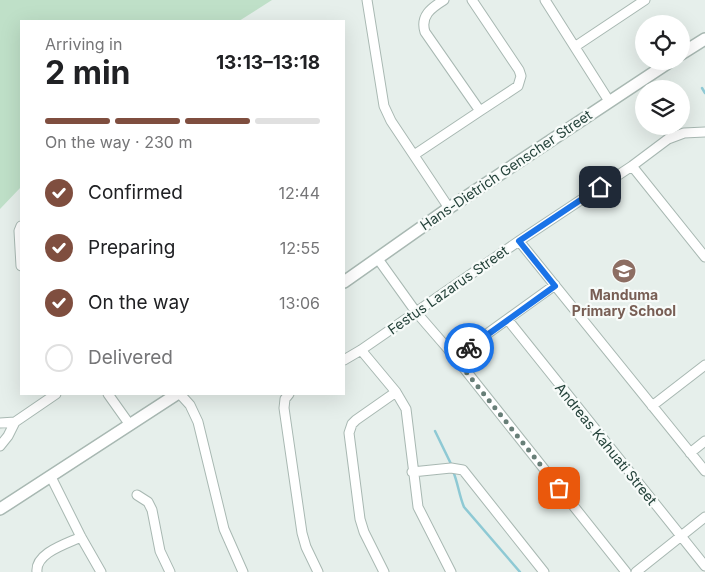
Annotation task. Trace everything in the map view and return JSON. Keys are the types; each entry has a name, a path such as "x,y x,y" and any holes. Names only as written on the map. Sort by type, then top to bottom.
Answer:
{"street":[{"path":"367,0 384,106 388,117 449,208"},
{"path":"444,0 428,12 423,25 425,32 480,111"},
{"path":"414,155 518,86 521,76 519,70 472,0"},
{"path":"545,0 610,101"},
{"path":"576,46 645,0"},
{"path":"690,48 705,39"},
{"name":"Hans-Dietrich Genscher Street","path":"345,281 449,208 656,70"},
{"name":"Festus Lazarus Street","path":"345,359 672,137 684,133 705,132"},
{"path":"632,166 705,256"},
{"path":"20,228 20,248"},
{"path":"519,241 705,470"},
{"path":"378,259 416,312 626,572"},
{"path":"455,358 555,286"},
{"name":"Andreas Kahuati Street","path":"508,320 705,566"},
{"path":"361,350 396,392 406,409 417,503 420,513 451,572"},
{"path":"652,406 705,365"},
{"path":"384,572 364,532 360,519 349,432 356,420 396,392"},
{"path":"0,446 15,422 49,395"},
{"path":"109,395 130,425"},
{"path":"0,509 177,395"},
{"path":"180,395 190,405 198,422 224,529 243,572"},
{"path":"288,395 285,400 284,408 302,533 306,548 318,572"},
{"path":"0,423 15,422"},
{"path":"690,453 705,441"},
{"path":"412,472 451,468 463,470 544,572"},
{"path":"51,477 101,572"},
{"path":"137,495 148,502 152,510 160,551 170,572"},
{"path":"636,572 705,517"},
{"path":"37,572 38,563 44,555 81,537"}],"green space":[{"path":"0,0 272,0 241,20 20,20 20,188 0,209"}],"waterway":[{"path":"702,88 705,93"},
{"path":"435,431 452,466"},
{"path":"453,471 464,507 520,572"}],"way so far":[{"path":"469,348 455,358 559,488"}],"place":[{"name":"Manduma Primary School","path":"624,271"}],"route":[{"path":"469,348 555,286 519,241 600,187"}]}
